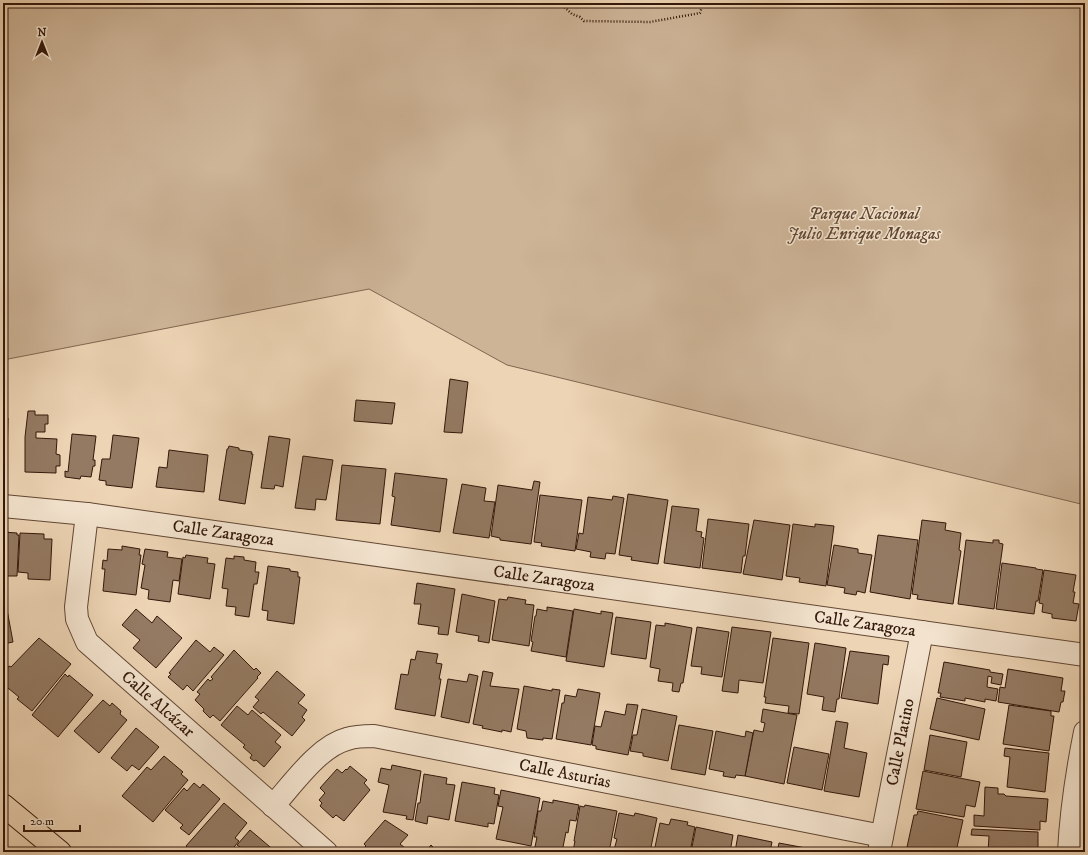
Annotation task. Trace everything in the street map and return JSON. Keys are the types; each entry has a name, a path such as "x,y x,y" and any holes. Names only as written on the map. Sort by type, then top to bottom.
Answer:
{"main road":[{"path":"3,806 60,852"}],"street":[{"name":"Calle Zaragoza","path":"3,506 87,514 1085,655"},
{"name":"Calle Alcázar","path":"87,514 76,607 79,623 87,642 326,852"},
{"name":"Calle Platino","path":"881,844 922,632"},
{"path":"1069,852 1076,781 1085,732"},
{"name":"Calle Asturias","path":"273,806 319,754 329,747 346,739 360,736 374,736 881,844"}],"path":[{"path":"560,3 572,14 580,16 584,21 650,22 700,13 703,3"}],"green space":[{"name":"Parque Nacional Julio Enrique Monagas","path":"3,3 1085,3 1085,505 507,365 369,289 3,360"}],"building":[{"path":"450,379 468,382 462,433 444,432"},
{"path":"356,400 395,403 392,424 354,421"},
{"path":"28,411 35,411 35,415 48,415 48,424 45,424 45,432 36,432 36,438 57,439 56,454 60,455 60,466 56,466 56,473 25,472 25,437"},
{"path":"3,418 8,418 7,459 4,459 4,474"},
{"path":"72,434 96,436 93,460 95,460 95,466 93,466 91,477 81,476 80,479 65,477 65,471 68,472"},
{"path":"113,435 139,438 132,488 106,485 106,481 99,480 102,459 110,459"},
{"path":"269,436 290,439 283,487 275,485 274,489 261,488"},
{"path":"229,446 239,448 239,450 252,452 251,454 253,454 245,504 219,500 227,449"},
{"path":"169,450 208,455 204,492 156,487 159,467 167,468"},
{"path":"303,456 333,460 326,500 316,499 315,510 295,508"},
{"path":"342,465 386,469 380,524 336,520"},
{"path":"395,473 447,479 440,532 391,525 395,497 392,496"},
{"path":"534,481 540,482 531,544 500,540 500,538 491,536 498,485 532,490"},
{"path":"462,484 486,488 484,501 495,502 489,538 453,533"},
{"path":"628,494 668,500 658,564 631,560 632,557 619,555"},
{"path":"540,495 582,500 575,551 541,546 542,543 534,542"},
{"path":"613,496 624,498 615,554 606,553 605,559 590,557 591,552 576,549 579,533 583,534 588,497 612,500"},
{"path":"672,506 699,509 696,531 702,532 701,537 704,538 700,568 664,563"},
{"path":"708,519 749,524 745,556 743,556 741,573 702,568"},
{"path":"754,520 790,525 782,580 743,574"},
{"path":"922,520 946,523 945,530 961,533 959,550 961,551 953,604 917,599 918,595 912,594"},
{"path":"793,524 815,527 815,524 834,526 826,586 799,582 800,578 786,576"},
{"path":"3,532 17,533 17,535 19,535 17,576 3,576"},
{"path":"20,533 44,534 44,539 52,539 50,580 28,579 28,573 18,572"},
{"path":"878,535 918,540 910,599 870,592"},
{"path":"966,540 993,543 993,540 999,540 999,543 1003,544 994,609 958,604"},
{"path":"834,545 858,549 858,553 872,555 865,593 857,591 856,595 844,593 845,588 827,585"},
{"path":"122,546 140,549 139,555 141,555 136,595 103,591 105,569 102,569 103,560 107,561 108,549 122,550"},
{"path":"145,549 168,552 167,557 182,559 179,581 173,580 170,602 148,599 149,590 141,588 145,565 142,564"},
{"path":"186,555 208,558 207,563 215,564 210,599 178,594 183,557 185,558"},
{"path":"234,556 244,557 244,560 256,562 255,572 259,572 257,584 254,584 249,617 235,615 236,607 226,606 228,589 222,588 226,558 234,559"},
{"path":"1002,563 1043,570 1038,601 1036,601 1034,614 996,609"},
{"path":"268,566 290,569 290,571 298,572 298,577 300,577 294,624 267,620 268,611 262,610"},
{"path":"1044,570 1076,575 1073,603 1079,604 1076,621 1052,618 1052,614 1042,612 1043,604 1039,603"},
{"path":"417,583 455,589 448,635 438,634 439,627 418,624 421,604 414,604"},
{"path":"462,594 495,601 489,643 478,641 479,636 456,632"},
{"path":"508,597 526,600 525,604 534,605 529,646 492,640 499,599 507,600"},
{"path":"1085,600 1085,621 1082,621"},
{"path":"3,604 6,604 13,642 3,644"},
{"path":"547,607 573,611 566,657 531,651 533,642 531,641 537,609 547,611"},
{"path":"136,609 152,623 157,616 182,638 156,668 133,648 140,640 122,625"},
{"path":"574,609 601,614 601,611 613,613 604,667 566,661"},
{"path":"616,617 651,622 646,659 611,654"},
{"path":"665,623 692,628 683,683 681,683 679,692 672,691 673,683 658,681 660,669 650,667 656,625 665,626"},
{"path":"697,627 729,632 722,677 701,674 702,667 691,666"},
{"path":"732,627 771,632 763,683 739,680 738,693 722,691"},
{"path":"39,638 71,664 32,711 17,699 19,697 3,684 3,674 9,666 11,667"},
{"path":"773,638 809,643 799,714 788,713 789,706 765,703 766,697 764,697"},
{"path":"196,640 210,652 214,647 224,655 193,691 187,685 183,690 168,677 171,674 169,673"},
{"path":"815,643 846,648 839,699 837,699 835,712 822,710 824,697 807,694"},
{"path":"234,650 254,670 256,668 261,673 220,721 213,715 210,718 195,700 200,694 197,692 208,679 210,681 213,679 211,677"},
{"path":"417,651 438,654 436,663 442,664 435,716 395,709 401,674 408,675 411,659 415,660"},
{"path":"850,651 889,656 888,665 883,664 878,704 841,698"},
{"path":"944,662 990,670 990,672 1003,674 1001,685 991,683 992,677 988,676 987,687 998,689 996,701 985,699 985,702 965,698 965,701 940,697 941,693 938,693"},
{"path":"1008,669 1063,678 1061,691 1065,691 1059,712 998,702 1000,687 1005,688"},
{"path":"277,671 305,695 298,703 307,710 302,717 305,720 292,736 263,712 261,714 253,707 259,700 255,697"},
{"path":"483,671 493,673 490,686 519,689 511,732 502,730 502,732 482,728 483,726 473,724"},
{"path":"65,674 68,677 69,675 93,695 58,737 32,715"},
{"path":"469,674 478,676 469,723 441,717 448,679 467,682"},
{"path":"524,686 552,691 552,689 560,690 552,739 543,738 543,740 527,738 526,731 517,729"},
{"path":"578,689 600,693 591,745 556,739 562,703 564,703 565,695 576,697"},
{"path":"937,698 985,709 979,740 930,729"},
{"path":"103,700 110,706 112,703 121,711 120,714 127,720 99,753 74,731"},
{"path":"627,704 638,705 628,755 596,749 596,746 592,745 595,726 601,727 605,711 625,715"},
{"path":"1009,705 1051,711 1051,716 1054,716 1049,751 1003,744"},
{"path":"237,706 248,715 252,710 281,735 275,742 281,747 264,767 256,760 254,761 250,758 252,755 243,747 245,745 221,725"},
{"path":"642,709 677,716 668,761 643,756 643,753 630,751 633,735 637,735"},
{"path":"763,709 797,715 784,784 745,776 754,730 763,732 765,723 761,722"},
{"path":"836,721 848,723 844,748 867,753 859,797 824,791"},
{"path":"679,725 713,731 705,775 671,769"},
{"path":"136,728 159,747 139,770 132,765 127,771 111,758"},
{"path":"716,731 745,737 746,731 753,733 745,776 736,775 735,778 723,776 724,772 709,769"},
{"path":"930,735 967,742 961,777 924,770"},
{"path":"794,747 829,754 822,790 787,783"},
{"path":"1005,748 1049,753 1045,792 1007,787 1010,757 1004,756"},
{"path":"164,756 183,772 181,774 188,780 153,822 122,796 147,767 151,770"},
{"path":"392,765 421,771 413,820 406,819 407,816 383,812 389,785 378,782 381,768 391,770"},
{"path":"350,766 367,780 364,783 370,790 344,821 336,815 333,818 320,806 322,803 319,800 325,793 320,788 337,769 342,773"},
{"path":"923,771 980,782 975,807 966,805 964,817 916,809"},
{"path":"424,774 447,778 446,784 455,785 449,820 428,816 427,824 415,821 418,803 420,803"},
{"path":"462,782 495,788 494,794 499,795 494,824 488,823 488,827 455,821"},
{"path":"194,783 200,788 203,784 220,799 189,835 180,828 183,825 165,810 184,788 187,791"},
{"path":"985,787 998,788 998,794 1004,794 1006,796 1048,799 1046,822 1040,821 1040,830 974,826 974,815 984,816"},
{"path":"501,790 540,798 531,846 496,839 503,807 498,806"},
{"path":"553,800 579,805 576,821 570,820 568,833 566,832 562,852 534,852 537,837 534,837 538,811 541,811 543,801 553,803"},
{"path":"224,803 247,823 235,838 239,841 230,852 193,852 186,846"},
{"path":"585,805 617,811 609,852 573,851 580,806 584,807"},
{"path":"918,811 963,820 956,852 930,852 907,847 914,815 917,815"},
{"path":"619,813 634,816 635,813 657,818 650,852 623,852 614,850 617,839 614,838"},
{"path":"671,819 688,822 687,825 695,827 690,852 654,852 660,823 669,825"},
{"path":"385,820 408,835 400,844 410,852 371,852 365,847 366,846 364,844"},
{"path":"696,827 733,835 730,852 691,852"},
{"path":"972,829 1038,832 1038,852 988,852 989,836 971,835"},
{"path":"250,830 276,852 235,852 240,847 237,845"},
{"path":"738,835 772,842 770,852 735,852"},
{"path":"779,843 811,849 810,852 777,852"},
{"path":"431,845 438,852 425,852"},
{"path":"836,848 843,850 843,852 835,852"}]}
